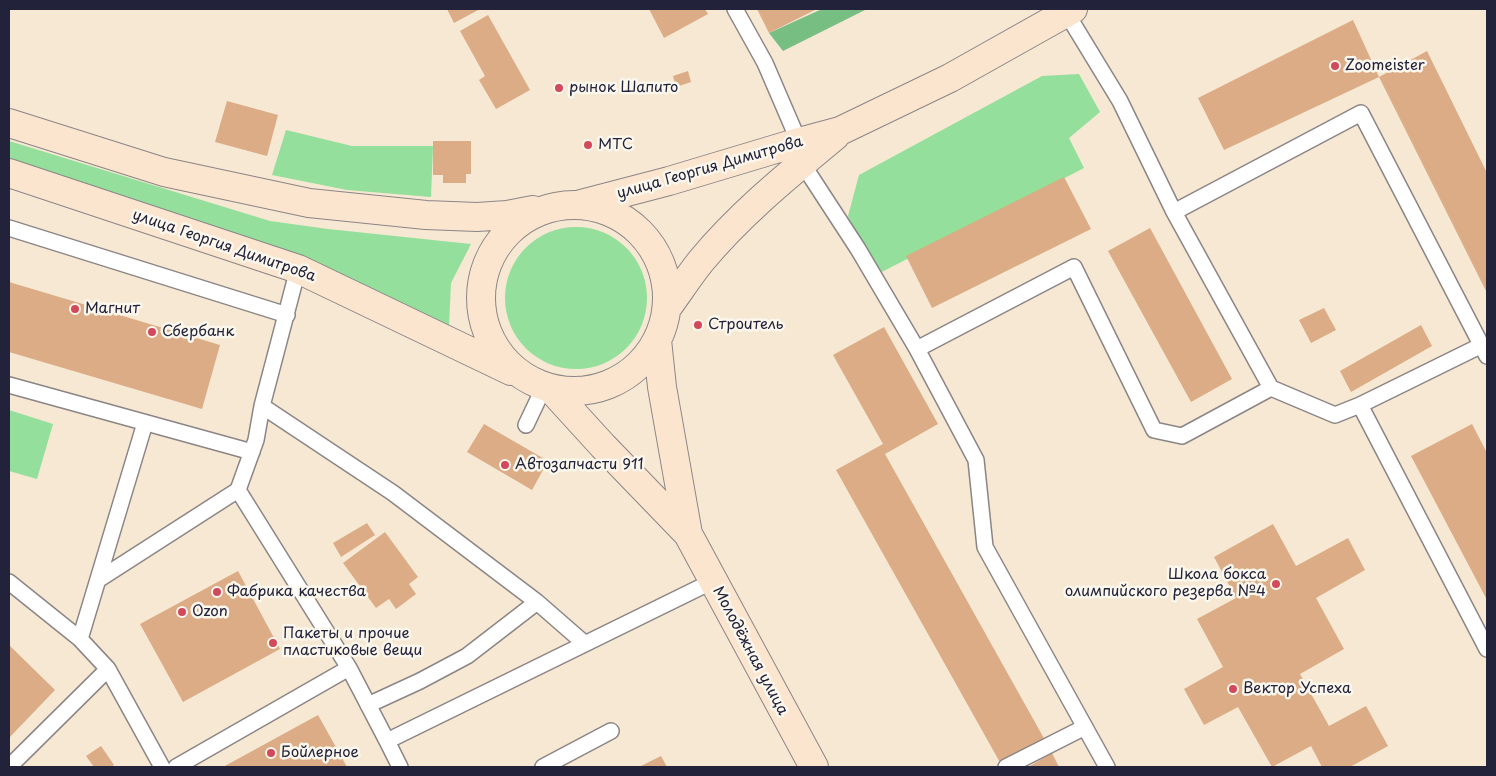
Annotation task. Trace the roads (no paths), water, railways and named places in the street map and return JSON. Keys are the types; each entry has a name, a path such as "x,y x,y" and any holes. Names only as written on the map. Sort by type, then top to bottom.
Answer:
{"main road":[{"name":"улица Георгия Димитрова","path":"580,204 668,181 801,152 950,78 1068,10"},
{"path":"9,123 164,172 309,203 426,215 478,217 507,215 580,204 599,208 626,219 646,238 657,254 663,270 667,286 667,308 657,340 647,356 637,366 627,375 612,382 587,391 547,388"},
{"name":"улица Георгия Димитрова","path":"667,308 700,262 739,219 769,190 801,152"},
{"name":"улица Георгия Димитрова","path":"9,173 298,269 515,373 530,382 547,388"},
{"path":"515,373 490,338 482,308 481,289 490,258 500,242 520,222 544,208"},
{"name":"Молодёжная улица","path":"657,340 662,387 688,534"},
{"name":"Молодёжная улица","path":"547,388 688,534 814,767"}],"lane":[{"path":"735,9 765,64 801,152 917,349 976,460 985,547 1107,767"},
{"path":"1068,10 1120,101 1174,212 1271,388 1335,415 1360,406 1484,350 1361,113 1174,212"},
{"path":"9,228 287,315"},
{"path":"917,349 1074,267 1154,430 1182,436 1271,388"},
{"path":"98,580 238,490 256,440 262,406 298,269"},
{"path":"9,385 252,452"},
{"path":"526,425 547,388"},
{"path":"262,406 393,493 537,602 584,643"},
{"path":"1360,406 1487,649"},
{"path":"80,639 145,423"},
{"path":"238,490 349,668 400,767"},
{"path":"387,741 713,581"},
{"path":"9,582 80,639 108,668 162,767"},
{"path":"368,705 467,656 537,602"},
{"path":"9,767 108,668"},
{"path":"176,767 349,668"},
{"path":"1006,767 1085,727"},
{"path":"543,767 611,731"}],"place":[{"name":"Zoomeister","path":"1335,66"},
{"name":"рынок Шапито","path":"559,88"},
{"name":"МТС","path":"588,145"},
{"name":"Магнит","path":"75,309"},
{"name":"Строитель","path":"698,325"},
{"name":"Сбербанк","path":"152,332"},
{"name":"Автозапчасти 911","path":"505,465"},
{"name":"Школа бокса олимпийского резерва №4","path":"1276,584"},
{"name":"Фабрика качества","path":"217,592"},
{"name":"Ozon","path":"182,612"},
{"name":"Пакеты и прочие пластиковые вещи","path":"273,643"},
{"name":"Вектор Успеха","path":"1233,689"},
{"name":"Бойлерное","path":"271,753"}]}
